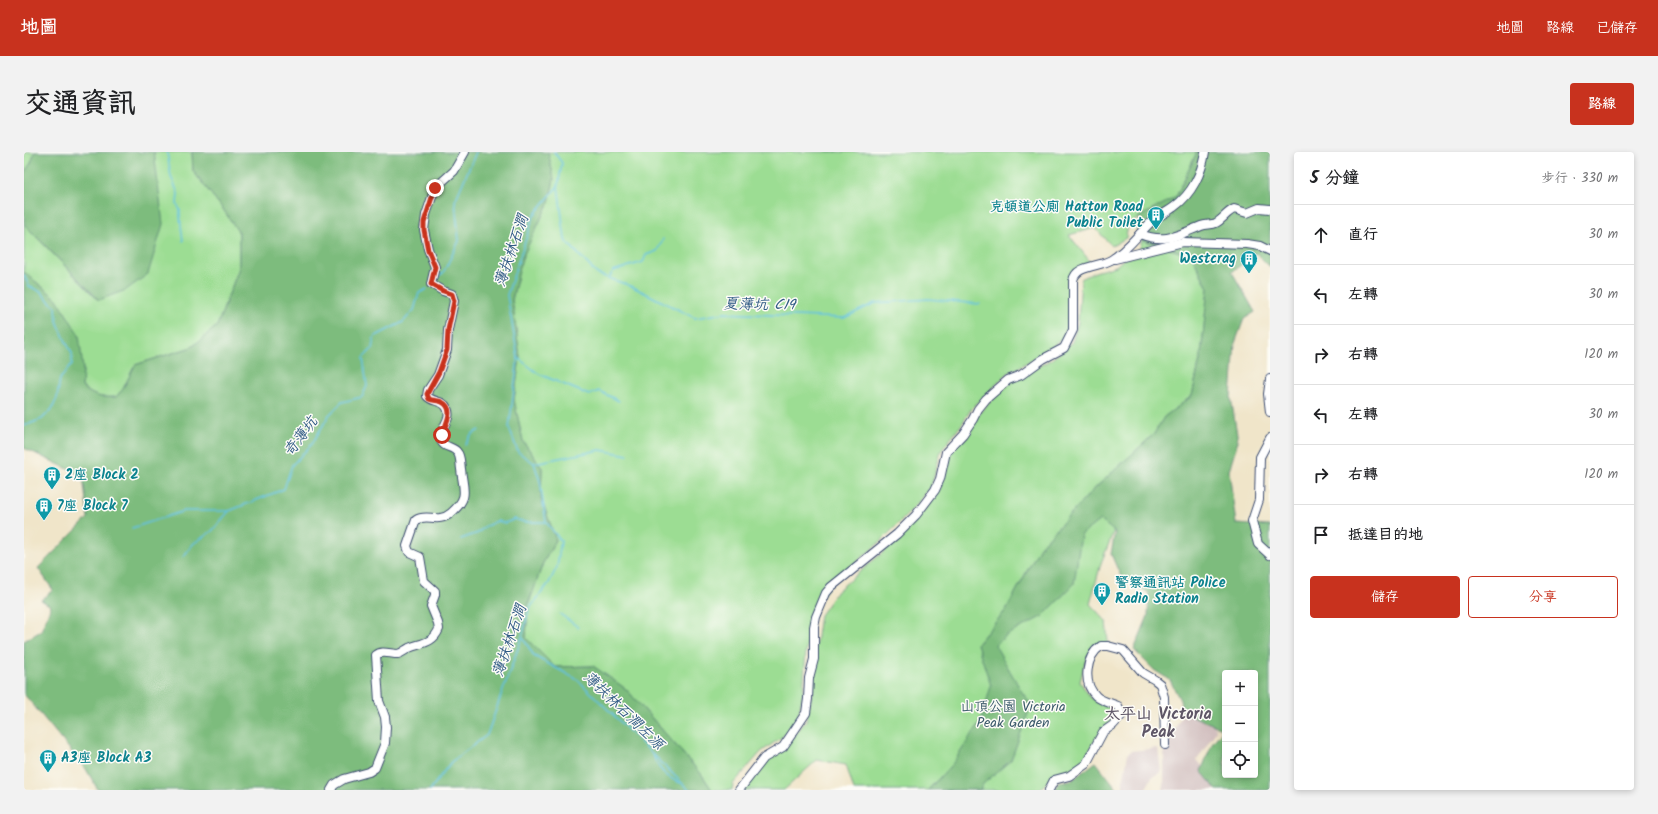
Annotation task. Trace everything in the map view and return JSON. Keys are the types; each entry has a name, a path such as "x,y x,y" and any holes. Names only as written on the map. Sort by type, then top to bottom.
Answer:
{"street":[{"path":"331,790 334,785 344,779 373,770 377,765 385,743 386,727 385,717 379,701 379,672 376,658 377,654 398,654 433,638 439,629 431,606 435,591 424,581 420,557 410,552 407,546 416,520 421,518 436,519 445,517 458,506 465,491 459,454 456,450 444,444 441,440 442,433 449,418 448,409 443,403 431,400 427,396 428,390 438,375 447,350 448,330 454,299 452,294 431,284 435,267 428,250 424,222 435,188 454,171 465,152"},
{"path":"1110,261 1128,246 1150,223 1178,204 1190,192 1196,180 1205,152"},
{"path":"1140,234 1153,239 1166,238 1184,234 1201,226 1216,223 1228,212 1235,209 1248,213 1259,208 1270,209"},
{"path":"739,790 764,758 783,747 806,713 809,696 809,678 814,659 814,627 816,617 826,593 830,587 901,530 916,515 935,490 940,480 946,452 963,434 986,399 1008,380 1021,375 1046,357 1063,348 1073,330 1073,277 1083,269 1183,242 1247,244 1260,246 1270,251"},
{"path":"1270,379 1268,394 1270,412"},
{"path":"1270,438 1260,457 1259,500 1252,520 1258,544 1270,555"},
{"path":"1049,790 1054,780 1069,776 1086,764 1103,732 1113,725 1122,715 1118,706 1096,696 1091,689 1087,673 1090,656 1100,646 1108,646 1123,650 1143,673 1160,684 1164,697 1165,745"}],"shaded area":[{"path":"1184,711 1213,721 1216,729 1215,733 1197,760 1223,790 1163,790 1164,745 1167,745"},
{"path":"1158,748 1161,772 1152,777 1145,790 1123,790 1123,778 1128,753 1132,751"}],"green space":[{"path":"24,152 35,152 31,163 24,173"},
{"path":"35,152 154,152 163,224 148,274 126,290 99,300 24,224 24,173 31,163"},
{"path":"154,152 192,152 193,171 223,209 239,233 239,268 217,326 192,347 135,365 123,389 116,397 98,396 82,387 83,369 57,299 24,272 24,224 98,300 157,184"},
{"path":"192,152 548,152 554,179 549,202 522,258 512,300 520,357 514,400 523,441 542,468 541,498 556,540 543,563 528,605 526,638 555,667 593,666 626,689 702,775 712,790 98,790 86,769 24,694 24,641 41,631 51,606 41,600 53,590 38,568 88,518 83,476 24,448 24,272 57,299 79,335 83,369 82,387 94,395 102,397 116,397 123,389 135,365 192,347 217,326 239,268 239,233 223,209 193,171"},
{"path":"548,152 1197,152 1176,197 1128,224 1126,238 1112,246 1095,228 1069,235 1092,264 1073,273 1069,321 1064,337 1047,351 1007,374 971,409 962,424 941,451 931,487 912,510 880,542 830,585 811,612 806,650 803,693 798,717 782,737 761,752 733,784 732,790 712,790 702,775 626,689 593,666 555,667 526,638 528,606 543,563 556,540 541,498 542,468 523,441 514,400 520,357 512,300 522,258 549,202 554,179"},
{"name":"山頂公園 Victoria Peak Garden","path":"1197,152 1270,152 1270,267 1256,253 1232,272 1255,312 1244,319 1235,343 1231,397 1238,441 1229,471 1236,524 1270,526 1270,790 1217,790 1201,771 1213,742 1222,731 1222,778 1258,778 1258,670 1222,670 1222,728 1182,712 1180,700 1170,680 1154,670 1134,650 1148,616 1149,593 1121,577 1111,554 1115,532 1100,520 1081,535 1074,584 1043,616 1007,635 995,645 1028,700 1030,708 1011,760 983,784 980,790 928,790 953,763 981,721 991,686 977,644 1006,610 1040,547 1092,491 1154,434 1164,417 1192,396 1201,355 1208,288 1192,256 1136,238 1139,217 1176,197"},
{"name":"山頂公園 Victoria Peak Garden","path":"1142,240 1192,256 1208,288 1201,355 1192,396 1164,417 1154,434 1092,491 1040,547 1006,610 977,644 979,649 1098,513 1117,523 1101,563 1090,604 1106,621 1108,643 1094,650 1087,657 1080,682 1091,698 1118,713 1096,738 1082,765 1055,774 1039,790 940,790 937,780 928,790 854,790 846,765 817,760 784,790 741,790 767,758 788,743 806,721 812,694 815,651 820,615 837,591 887,549 919,516 939,491 949,455 978,414 1012,381 1052,359 1072,342 1078,323 1081,279 1095,272 1116,266 1125,258 1138,255"},
{"path":"1096,762 1118,790 1055,790 1059,782 1072,780"}],"waterway":[{"path":"167,152 171,177 178,193 177,204 180,210 183,241"},
{"path":"436,278 443,273 459,241 455,201 476,152"},
{"name":"薄扶林石澗","path":"430,790 451,762 487,735 522,637 529,609 549,583 557,567 561,541 546,522 540,481 534,463 518,452 509,428 518,358 507,295 534,215 558,186 562,163 554,152"},
{"name":"夏薄坑 C19","path":"558,186 565,240 597,274 631,286 695,318 724,313 844,318 875,303 928,299 980,304"},
{"path":"609,278 613,271 643,262 646,255 657,251 663,239"},
{"path":"24,275 29,286 41,292 56,307 57,321 72,353 72,364 60,379 57,398 52,409 42,419 24,426"},
{"name":"奇薄坑","path":"132,528 184,511 229,511 284,489 292,465 312,444 329,415 342,402 362,397 367,386 363,358 372,349 374,337 403,322 414,310 419,293 427,289"},
{"path":"518,358 539,374 589,395 599,391 619,401"},
{"path":"465,445 471,435 479,430"},
{"path":"534,463 600,450 628,455"},
{"path":"183,557 193,544 212,531 229,511"},
{"path":"461,539 478,533 484,527 497,521 505,523 515,519 524,522 546,522"},
{"path":"560,614 578,627"},
{"name":"薄扶林石澗左源","path":"523,638 534,656 578,680 689,790"},
{"path":"653,754 657,764 663,772 667,776 681,783"}],"place":[{"name":"克頓道公廁 Hatton Road Public Toilet","path":"1156,230"},
{"name":"Westcrag","path":"1249,274"},
{"name":"2座 Block 2","path":"52,490"},
{"name":"7座 Block 7","path":"44,521"},
{"name":"警察通訊站 Police Radio Station","path":"1102,606"},
{"name":"A3座 Block A3","path":"48,773"}],"district":[{"name":"太平山 Victoria Peak","path":"1158,723"}],"route":[{"path":"435,188 424,222 428,250 435,264 434,276 431,284 454,296 454,305 448,330 447,350 439,372 427,394 429,399 443,403 448,409 449,415 442,435"}]}
